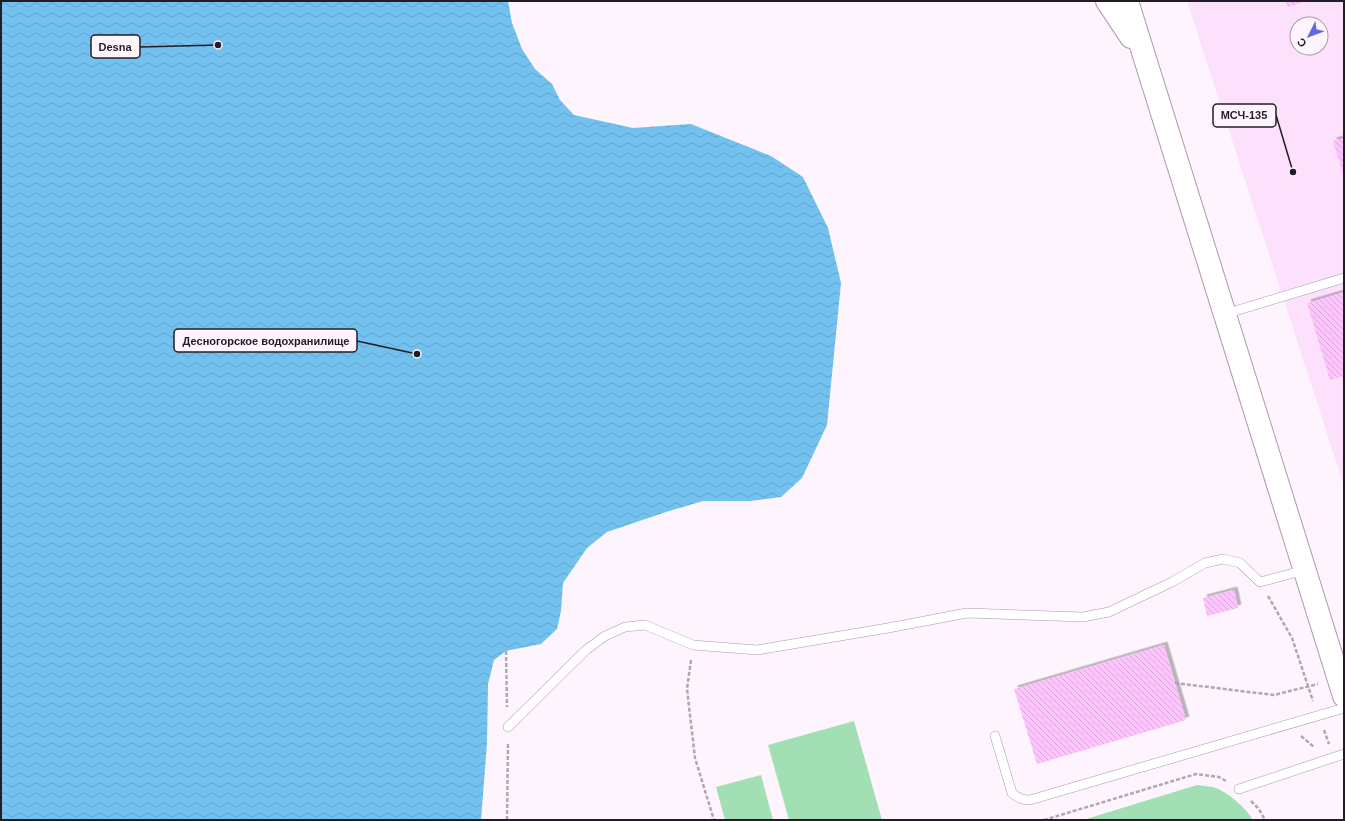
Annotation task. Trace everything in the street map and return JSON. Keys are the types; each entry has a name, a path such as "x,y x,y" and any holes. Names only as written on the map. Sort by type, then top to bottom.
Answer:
{"street":[{"path":"1107,1 1144,57"},
{"path":"1127,1 1344,696"}],"lane":[{"path":"1224,315 1344,278"},
{"path":"508,727 586,650 605,636 625,627 644,625 693,646 757,650 967,613 1083,617 1109,612 1172,582 1205,563 1223,559 1240,563 1260,582 1305,570"},
{"path":"994,736 1012,793 1017,798 1030,800 1344,708"},
{"path":"1239,788 1344,754"}],"path":[{"path":"1260,582 1292,638 1318,716 1334,758"},
{"path":"693,646 687,689 695,758 714,820"},
{"path":"1175,683 1274,695 1321,683"},
{"path":"1044,820 1196,774"}],"shaded area":[{"path":"1187,1 1344,1 1344,486"}],"green space":[{"path":"854,721 882,820 789,820 768,745"},
{"path":"761,775 773,820 725,820 716,787"},
{"path":"1197,785 1213,787 1224,792 1241,805 1253,820 1083,820"}],"water":[{"path":"1,1 508,1 512,23 522,49 535,69 552,84 560,100 574,115 633,128 691,124 771,156 803,177 828,228 841,283 827,425 802,478 781,497 750,501 703,501 607,532 587,548 563,583 561,611 557,629 541,644 506,651 494,660 488,684 487,743 481,820 1,820"}],"building":[{"path":"1286,1 1307,1 1288,7"},
{"path":"1344,138 1344,177 1333,141"},
{"path":"1344,292 1344,376 1330,380 1307,303"},
{"path":"1234,590 1238,608 1207,616 1203,598"},
{"path":"1164,645 1186,720 1037,764 1014,689"}],"place":[{"name":"Desna","path":"218,45"},
{"name":"МСЧ-135","path":"1293,172"},
{"name":"Десногорское водохранилище","path":"417,354"}]}
